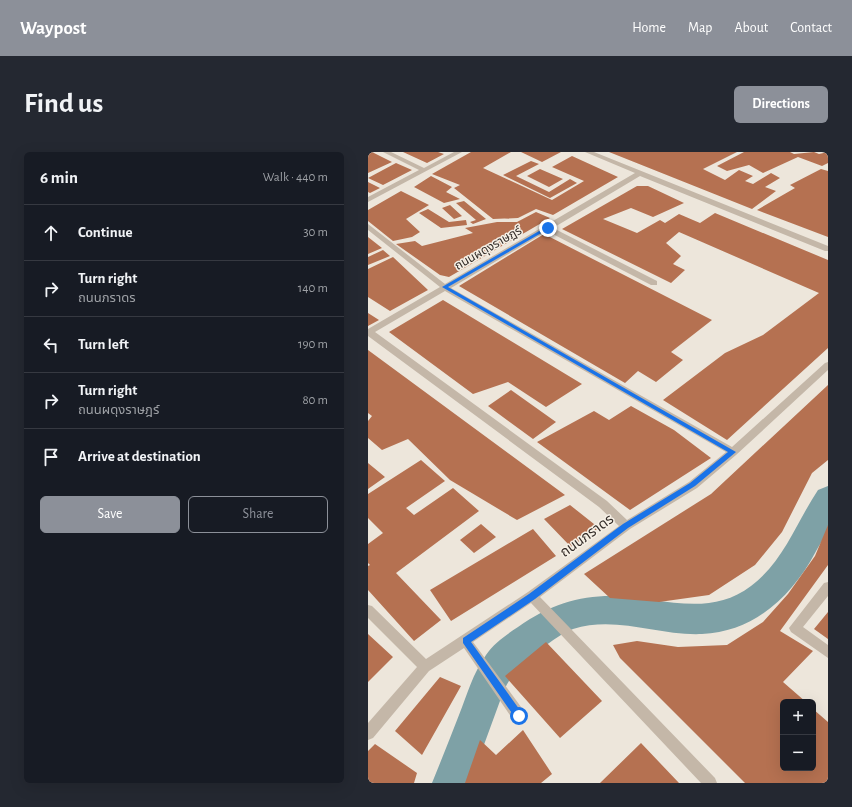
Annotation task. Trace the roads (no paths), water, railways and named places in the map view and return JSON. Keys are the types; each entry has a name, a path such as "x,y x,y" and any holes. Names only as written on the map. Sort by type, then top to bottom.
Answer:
{"street":[{"path":"386,152 424,170"},
{"path":"368,200 459,152"},
{"path":"588,152 828,249"},
{"name":"ถนนผดุงราษฎร์","path":"368,332 640,173"},
{"path":"368,226 444,287 733,452"},
{"path":"548,228 654,284"},
{"path":"368,332 603,504 626,526"},
{"name":"ถนนภราดร","path":"368,734 425,667 532,596 626,526 692,484 733,452 828,366"},
{"path":"828,587 794,628 828,652"},
{"path":"532,596 710,783"},
{"path":"368,610 425,667"},
{"path":"466,641 486,667 519,716"}],"waterway":[{"path":"451,783 492,677 502,661 520,645 543,628 557,620 572,614 586,611 633,611 678,618 703,619 728,615 740,610 762,597 787,571 806,541 828,498"}]}
